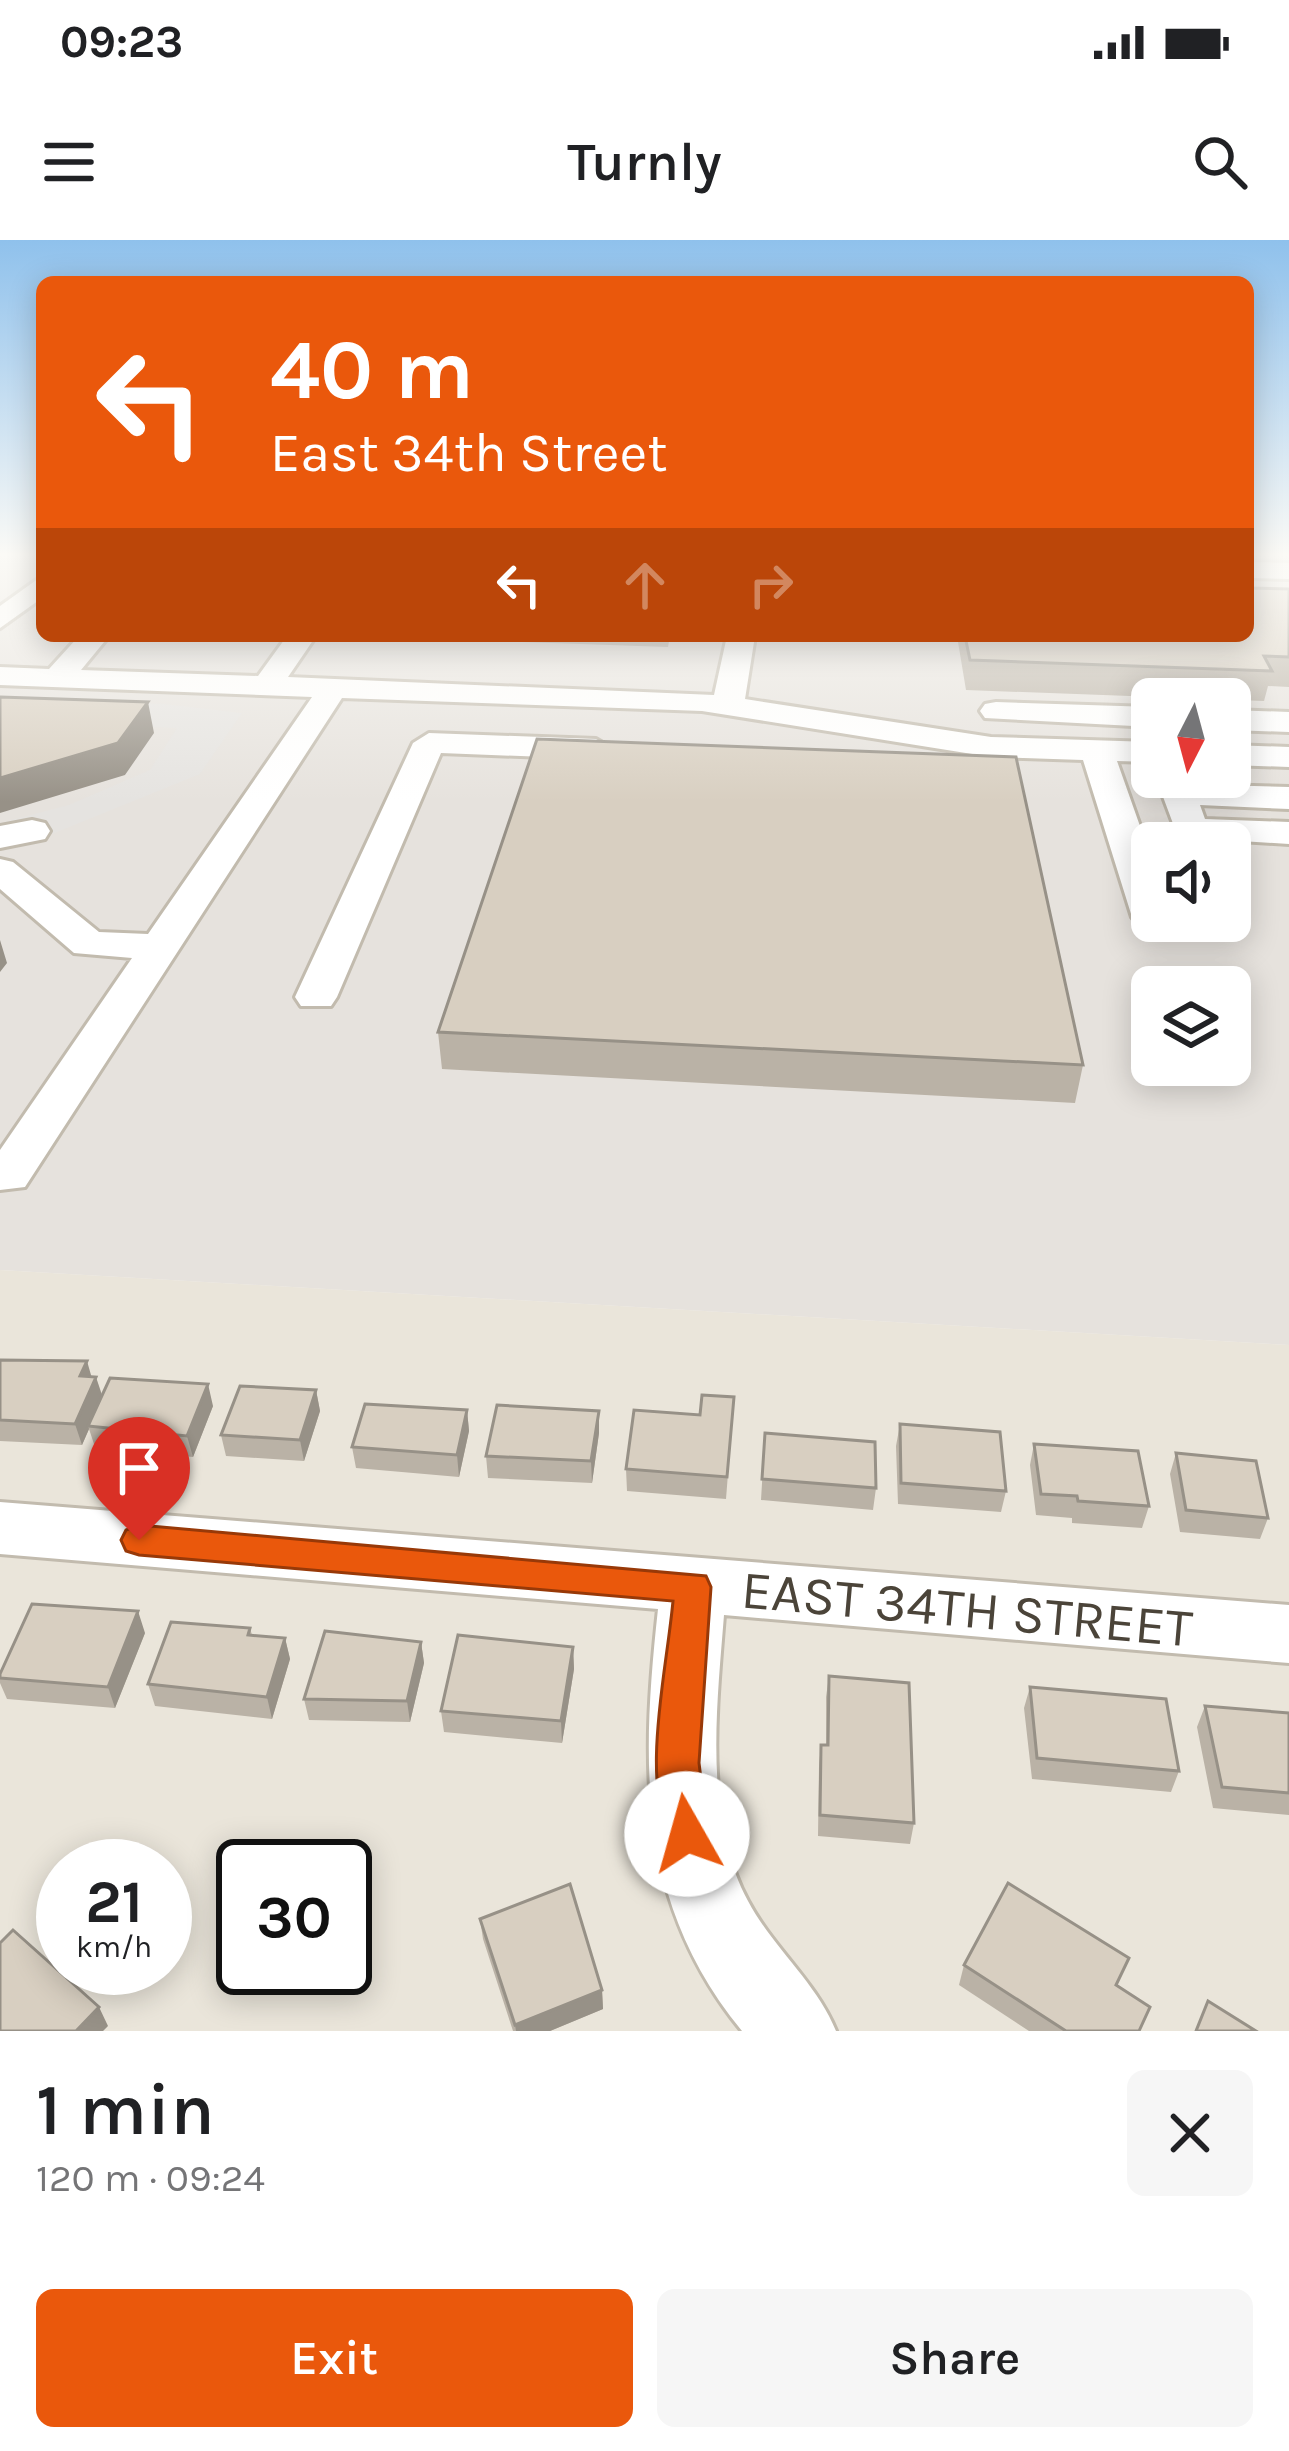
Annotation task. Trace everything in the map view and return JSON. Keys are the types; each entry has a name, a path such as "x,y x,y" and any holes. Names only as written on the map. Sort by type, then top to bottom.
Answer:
{"street":[{"path":"57,678 90,642"},
{"path":"728,705 740,642"},
{"path":"267,685 295,646 333,672"},
{"path":"0,676 267,685 333,672 450,692 654,690 922,739 1131,751"},
{"path":"7,1176 160,947 333,672"},
{"path":"429,743 634,742 654,690"},
{"path":"316,997 450,692"},
{"path":"996,711 1131,717"},
{"path":"1251,721 1289,722"},
{"path":"1097,750 1131,853"},
{"path":"1251,755 1289,757"},
{"path":"1251,787 1289,798"},
{"path":"1180,798 1191,829 1289,833"},
{"path":"0,870 88,944 160,947"},
{"name":"EAST 34TH STREET","path":"0,1528 1289,1634"},
{"path":"692,1587 678,1763 687,1834 723,1932 795,2031"}],"shaded area":[{"path":"0,636 36,636 36,642 1254,642 1254,636 1289,636 1289,1345 0,1270"},
{"path":"0,698 163,704 242,713 200,774 15,849 0,840 0,823 69,805 150,770 177,728 0,720"},
{"path":"0,1270 1289,1345 1289,2031 0,2031"}],"building":[{"path":"1254,636 1289,636 1289,657 1264,656 1272,671 970,660 966,642 1254,642"},
{"path":"0,697 148,702 118,743 0,778"},
{"path":"537,739 1016,757 1083,1065 438,1032"},
{"path":"0,1360 87,1361 80,1376 96,1377 75,1424 0,1420"},
{"path":"110,1378 208,1384 187,1436 88,1426"},
{"path":"240,1386 316,1390 300,1440 221,1435"},
{"path":"702,1395 734,1397 727,1477 626,1469 634,1410 700,1415"},
{"path":"365,1404 467,1410 457,1455 352,1447"},
{"path":"497,1405 599,1411 591,1461 486,1456"},
{"path":"900,1424 1000,1432 1006,1491 901,1483"},
{"path":"765,1433 875,1442 876,1488 762,1479"},
{"path":"1034,1444 1138,1451 1149,1506 1041,1494"},
{"path":"1176,1453 1256,1461 1268,1518 1186,1510"},
{"path":"32,1604 138,1611 108,1687 0,1678"},
{"path":"171,1622 250,1628 248,1635 285,1638 267,1697 148,1684"},
{"path":"325,1631 421,1642 407,1701 304,1699"},
{"path":"458,1635 573,1647 561,1721 441,1711"},
{"path":"829,1676 909,1683 914,1823 820,1815"},
{"path":"1030,1687 1166,1699 1179,1771 1037,1758"},
{"path":"1205,1706 1289,1713 1289,1793 1222,1787"},
{"path":"1008,1883 1129,1958 1116,1985 1150,2007 1139,2031 1066,2031 964,1965"},
{"path":"570,1884 602,1990 515,2025 480,1919"},
{"path":"13,1930 36,1951 36,1995 86,1995 99,2007 76,2031 0,2031 0,1943"},
{"path":"1208,2001 1256,2031 1196,2031"}],"route":[{"path":"139,1540 692,1587 678,1763 687,1834"}]}
